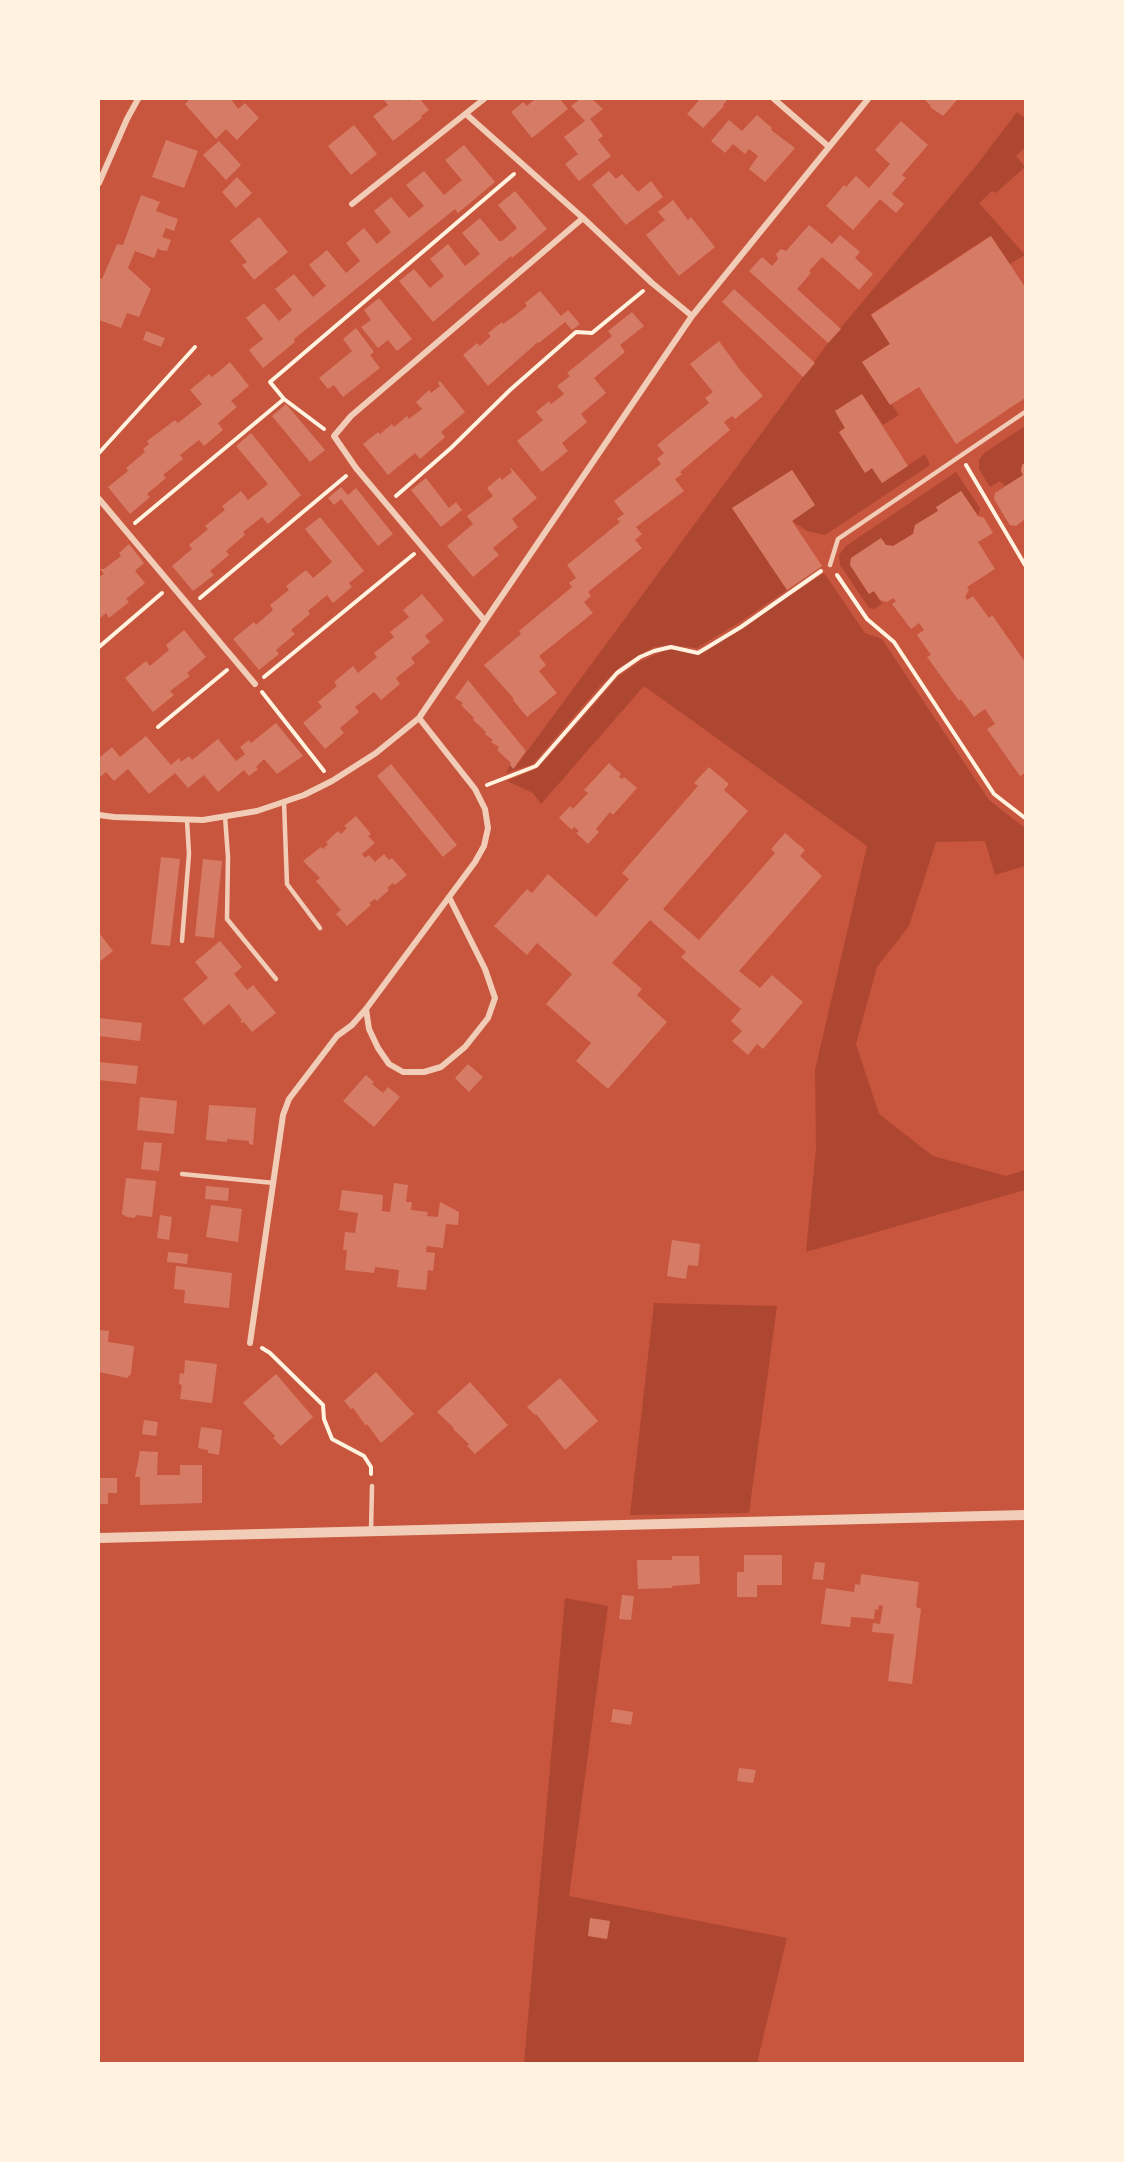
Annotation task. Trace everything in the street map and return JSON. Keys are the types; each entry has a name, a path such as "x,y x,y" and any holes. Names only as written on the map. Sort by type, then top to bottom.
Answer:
{"street":[{"path":"99,183 138,99"},
{"path":"352,204 484,99"},
{"path":"774,99 828,146"},
{"path":"99,815 203,820 257,811 304,795 332,781 376,753 419,718 692,316 868,99"},
{"path":"466,114 584,218 652,283 692,316"},
{"path":"485,621 356,468 334,436 351,416 584,218"},
{"path":"99,499 255,684"},
{"path":"250,1343 283,1115 289,1099 337,1036 366,1009 476,862 484,846 488,828 485,809 475,789 419,718"},
{"path":"366,1009 369,1029 378,1048 389,1064 403,1072 424,1072 441,1067 465,1047 488,1018 495,998 485,969 449,897"},
{"path":"99,1538 1025,1515"}],"lane":[{"path":"830,565 838,539 1025,412"},
{"path":"284,802 287,884 320,927"},
{"path":"225,816 228,857 227,919 276,979"},
{"path":"182,941 189,854 187,820"},
{"path":"182,1174 274,1183"},
{"path":"372,1486 372,1531"}],"path":[{"path":"334,436 285,399 270,382 524,166"},
{"path":"386,504 451,448 510,390 576,332 592,333 652,283"},
{"path":"99,453 195,347"},
{"path":"127,530 285,399"},
{"path":"961,456 1025,565"},
{"path":"190,607 356,468"},
{"path":"332,781 255,684 422,548"},
{"path":"475,789 536,766 617,673 640,657 671,647 698,653 741,627 830,565 867,619 894,642 994,794 1025,818"},
{"path":"99,647 171,586"},
{"path":"158,727 236,663"},
{"path":"250,1343 270,1353 322,1405 324,1419 332,1439 364,1456 371,1467 372,1486"}],"shaded area":[{"path":"1017,112 1025,118 1025,148 1016,156 1025,167 996,193 992,191 979,203 1025,255 1010,264 990,236 871,314 890,344 862,362 899,415 883,425 862,394 835,411 845,428 839,432 865,472 872,468 882,483 925,454 930,465 825,535 807,531 792,521 815,505 792,470 732,508 787,590 697,648 670,645 654,647 620,667 601,685 533,764 506,773 510,765 514,769 828,343 976,166"},
{"path":"1025,426 1025,463 1021,471 1023,475 1005,486 1000,481 990,487 979,469 979,460 984,453"},
{"path":"956,472 980,508 978,516 961,491 936,507 938,511 915,525 913,534 893,546 886,545 881,539 851,558 850,565 869,593 874,591 882,604 874,609 869,608 840,565 839,555 846,546"},
{"path":"824,573 865,633 882,639 989,800 1025,827 1025,866 995,875 985,841 936,842 909,926 877,967 856,1044 879,1114 933,1156 1006,1176 1025,1170 1025,1190 806,1252 816,1148 815,1070 867,846 644,686 541,804 533,793 507,781 538,768 618,677 639,662 666,650 696,654 706,651"},
{"path":"654,1303 777,1306 749,1513 630,1515"},
{"path":"565,1598 608,1606 569,1896 787,1938 757,2063 524,2063"}],"building":[{"path":"190,99 231,99 238,109 245,103 259,118 237,140 226,129 216,139 185,104"},
{"path":"383,99 407,99 408,101 420,99 429,110 393,141 373,116 388,105"},
{"path":"535,99 560,99 568,109 532,138 511,112 523,102 527,106"},
{"path":"580,99 592,99 603,109 590,119 603,136 598,140 611,156 579,181 565,164 578,154 564,137 585,121 571,106"},
{"path":"700,99 728,99 703,128 687,114"},
{"path":"924,99 958,99 943,116 930,107"},
{"path":"757,115 772,128 771,130 795,148 765,182 749,169 758,156 749,149 745,154 733,144 725,153 711,141 729,120 742,131"},
{"path":"901,121 928,145 902,175 906,178 892,194 904,204 896,213 880,199 853,230 826,206 844,185 846,187 856,176 869,188 890,164 875,150"},
{"path":"354,125 377,154 351,175 328,146"},
{"path":"166,140 198,151 184,188 152,177"},
{"path":"219,141 241,165 226,180 203,155"},
{"path":"464,145 495,182 458,213 455,209 294,339 295,342 263,368 249,350 263,339 246,318 264,303 279,321 292,310 275,289 294,274 313,297 326,286 309,265 327,250 346,273 360,261 346,243 364,228 377,244 391,232 374,211 391,197 409,218 424,206 406,185 424,171 444,195 462,180 445,160"},
{"path":"609,171 616,179 622,174 638,192 651,181 663,197 626,225 592,185"},
{"path":"237,177 252,193 236,208 222,192"},
{"path":"515,191 547,229 512,258 511,256 433,322 399,281 414,269 430,288 444,276 430,259 448,244 465,266 480,254 462,233 480,218 499,241 502,241 517,228 498,205"},
{"path":"141,195 160,202 156,211 178,219 174,231 166,228 162,237 171,240 167,251 158,248 154,258 135,251 128,268 151,289 139,317 127,313 121,328 99,320 99,278 102,279 117,244 123,245"},
{"path":"673,200 688,220 691,217 715,247 679,276 646,235 665,220 658,212"},
{"path":"259,217 288,252 254,280 242,265 247,262 230,241"},
{"path":"809,225 832,244 840,235 860,252 855,258 873,274 859,290 822,257 797,289 841,329 828,343 749,271 762,257 772,266 778,259 776,254 781,249 786,251"},
{"path":"991,236 1025,287 1025,398 956,444 919,387 890,405 862,362 890,344 871,315"},
{"path":"734,289 815,363 803,377 722,302"},
{"path":"540,291 561,316 568,310 580,324 572,330 565,322 538,342 488,386 463,355 477,343 480,346 491,336 488,333 527,306 525,303"},
{"path":"379,298 412,339 397,351 388,340 378,348 361,327 371,320 364,310"},
{"path":"632,312 644,326 620,345 625,352 594,378 606,393 581,414 587,422 562,443 568,451 542,472 517,441 543,420 536,412 549,401 551,404 564,394 557,386 570,376 567,373 612,336 608,331"},
{"path":"356,328 374,352 370,355 380,368 343,397 334,385 328,389 319,378 352,351 343,339"},
{"path":"146,331 165,338 161,347 143,340"},
{"path":"719,341 763,396 735,419 732,416 724,422 730,430 680,472 682,474 675,479 684,491 636,527 642,534 635,540 642,548 588,592 591,596 584,602 593,613 539,656 546,665 539,671 557,693 527,717 484,665 521,634 519,631 572,587 569,583 576,578 567,565 620,522 617,519 624,514 614,501 661,464 657,459 664,453 657,445 709,403 705,398 713,392 690,364"},
{"path":"230,362 249,386 231,401 237,407 218,423 223,430 204,446 199,440 180,455 183,459 163,475 166,478 147,494 150,497 130,514 108,487 128,471 126,468 145,452 143,449 149,444 147,441 175,420 178,423 202,404 190,390 209,374 212,377"},
{"path":"440,381 465,412 441,432 445,437 420,459 415,453 388,475 363,444 378,432 380,434 392,424 394,427 407,416 409,419 422,409 416,402 429,390 431,393 440,386 438,383"},
{"path":"862,394 908,466 882,483 872,468 865,473 839,432 845,428 835,411"},
{"path":"286,404 325,450 310,462 272,416"},
{"path":"251,433 301,495 268,524 262,517 243,532 245,535 226,551 229,555 210,571 214,575 193,591 172,566 192,549 189,545 208,529 205,526 225,510 222,506 241,491 248,500 268,484 236,446"},
{"path":"1025,463 1025,519 1016,526 1010,525 994,499 995,493 1023,475 1022,465"},
{"path":"511,468 537,498 512,519 518,527 493,548 499,555 473,577 447,546 473,524 467,516 493,496 487,488 500,477 502,480 512,472"},
{"path":"792,470 815,505 792,521 822,566 787,590 732,508"},
{"path":"426,478 449,508 456,502 462,510 441,527 411,490"},
{"path":"341,487 348,495 356,488 393,534 378,546 341,499 334,505 328,498"},
{"path":"961,491 978,516 984,518 993,533 978,542 995,569 967,587 969,590 965,597 967,600 973,596 989,618 992,615 1025,662 1025,773 1020,776 987,729 995,724 985,709 974,717 961,699 959,701 927,657 931,655 917,635 924,630 919,623 911,629 892,604 896,601 893,598 887,602 880,600 874,591 869,594 850,565 851,558 881,538 886,545 893,546 913,534 915,525 938,511 936,507"},
{"path":"320,517 364,571 349,583 352,587 333,603 327,595 308,611 310,614 291,630 295,634 276,650 279,654 259,670 233,639 254,622 256,625 273,610 270,605 289,590 286,586 306,570 313,578 332,562 305,529"},
{"path":"129,544 144,563 135,571 145,583 126,599 129,602 109,618 106,613 99,619 99,577 104,574 100,569 104,569 121,556 119,553"},
{"path":"422,594 444,620 425,636 430,642 411,658 415,663 396,678 400,684 381,700 374,692 355,707 359,712 340,728 344,733 325,749 303,723 322,707 318,702 337,686 334,682 353,666 358,673 377,657 374,653 394,637 390,632 409,617 403,610"},
{"path":"184,630 206,657 187,673 190,676 170,691 174,695 153,712 125,678 146,661 150,666 169,650 166,645"},
{"path":"468,680 526,751 513,769 511,763 497,750 499,747 491,742 493,740 473,720 474,718 461,705 463,703 455,698"},
{"path":"276,723 303,756 277,774 264,759 256,767 258,769 249,776 244,770 218,792 204,775 188,788 175,773 149,794 128,769 114,781 106,772 99,778 99,758 112,747 120,757 146,736 171,765 179,758 181,762 189,756 192,760 218,739 236,761 245,754 240,747 249,740 251,743"},
{"path":"609,763 621,774 619,777 622,779 624,777 637,788 613,815 610,812 596,829 599,832 588,844 576,833 579,831 574,827 572,830 559,818 570,806 573,809 588,793 584,790"},
{"path":"391,764 457,845 443,857 377,776"},
{"path":"709,767 729,784 724,790 748,811 663,909 699,940 775,853 771,849 785,833 805,850 800,856 822,876 739,971 760,988 772,975 803,1002 763,1049 757,1044 748,1055 732,1041 742,1031 731,1021 741,1009 681,957 686,952 650,920 612,963 642,989 637,995 667,1022 608,1089 576,1061 591,1043 546,1004 572,974 537,943 527,955 494,926 527,889 532,893 548,874 596,917 629,879 622,873 698,786 694,783"},
{"path":"356,816 371,834 368,836 375,843 362,854 365,858 369,855 375,862 384,854 389,860 392,858 407,875 395,885 393,883 387,888 389,890 377,901 375,899 369,903 371,905 347,926 336,914 341,910 316,881 320,878 303,861 321,847 323,849 328,844 326,842 338,831 341,834 347,828 344,826"},
{"path":"161,857 180,859 170,946 151,944"},
{"path":"203,859 222,861 214,938 195,936"},
{"path":"99,933 113,951 99,962"},
{"path":"220,941 242,967 234,974 247,990 253,985 276,1013 252,1032 244,1022 240,1022 242,1020 229,1004 204,1025 183,999 208,978 195,962"},
{"path":"99,1018 142,1023 140,1041 99,1036"},
{"path":"99,1062 138,1066 136,1084 99,1080"},
{"path":"468,1064 483,1077 469,1092 455,1078"},
{"path":"366,1075 374,1082 372,1084 383,1093 388,1087 400,1097 374,1127 343,1101"},
{"path":"140,1097 177,1101 174,1134 137,1130"},
{"path":"209,1105 256,1108 253,1145 249,1144 249,1141 206,1140"},
{"path":"144,1142 162,1143 159,1171 141,1169"},
{"path":"126,1178 156,1181 152,1217 137,1215 134,1218 122,1214"},
{"path":"394,1183 408,1185 406,1202 412,1202 411,1210 428,1212 427,1216 438,1217 440,1202 459,1212 458,1225 446,1224 443,1248 427,1246 426,1252 435,1253 433,1271 428,1270 426,1290 397,1287 399,1270 375,1267 374,1273 345,1270 347,1250 343,1250 345,1232 355,1233 358,1213 339,1210 342,1190 383,1195 382,1211 390,1212"},
{"path":"206,1186 229,1188 228,1201 205,1199"},
{"path":"211,1205 242,1209 238,1242 206,1237"},
{"path":"160,1215 172,1217 169,1240 157,1238"},
{"path":"672,1240 700,1244 698,1266 688,1265 686,1279 667,1276"},
{"path":"168,1252 188,1254 187,1264 167,1262"},
{"path":"176,1266 232,1273 229,1308 184,1303 185,1290 174,1289"},
{"path":"99,1330 109,1331 108,1342 134,1346 131,1374 127,1378 99,1372"},
{"path":"185,1360 217,1364 212,1403 180,1399 182,1385 179,1384 180,1373 184,1374"},
{"path":"376,1372 414,1414 381,1443 353,1408 351,1409 344,1401"},
{"path":"276,1374 313,1417 281,1446 273,1438 275,1436 243,1403"},
{"path":"560,1378 598,1421 565,1450 536,1414 527,1407"},
{"path":"470,1382 508,1425 475,1454 467,1446 469,1444 437,1412"},
{"path":"144,1420 158,1422 156,1436 142,1434"},
{"path":"201,1427 222,1430 219,1455 198,1448"},
{"path":"140,1451 158,1452 157,1475 180,1475 180,1465 202,1465 202,1503 140,1505 140,1477 135,1477"},
{"path":"99,1478 117,1478 117,1493 108,1493 108,1504 99,1504"},
{"path":"744,1555 782,1555 782,1585 757,1585 757,1597 737,1597 737,1572 744,1572"},
{"path":"672,1556 699,1556 700,1584 638,1589 637,1560 672,1560"},
{"path":"815,1562 825,1563 823,1580 812,1579"},
{"path":"861,1574 919,1582 916,1607 921,1609 912,1684 888,1681 894,1634 872,1632 873,1623 880,1624 883,1606 879,1605 878,1610 875,1609 874,1619 851,1617 850,1627 821,1624 826,1588 854,1592 855,1584 860,1585"},
{"path":"622,1595 634,1596 631,1620 619,1619"},
{"path":"613,1709 633,1712 631,1725 611,1722"},
{"path":"739,1768 756,1770 753,1783 737,1781"},
{"path":"590,1918 610,1921 607,1939 588,1936"}]}
